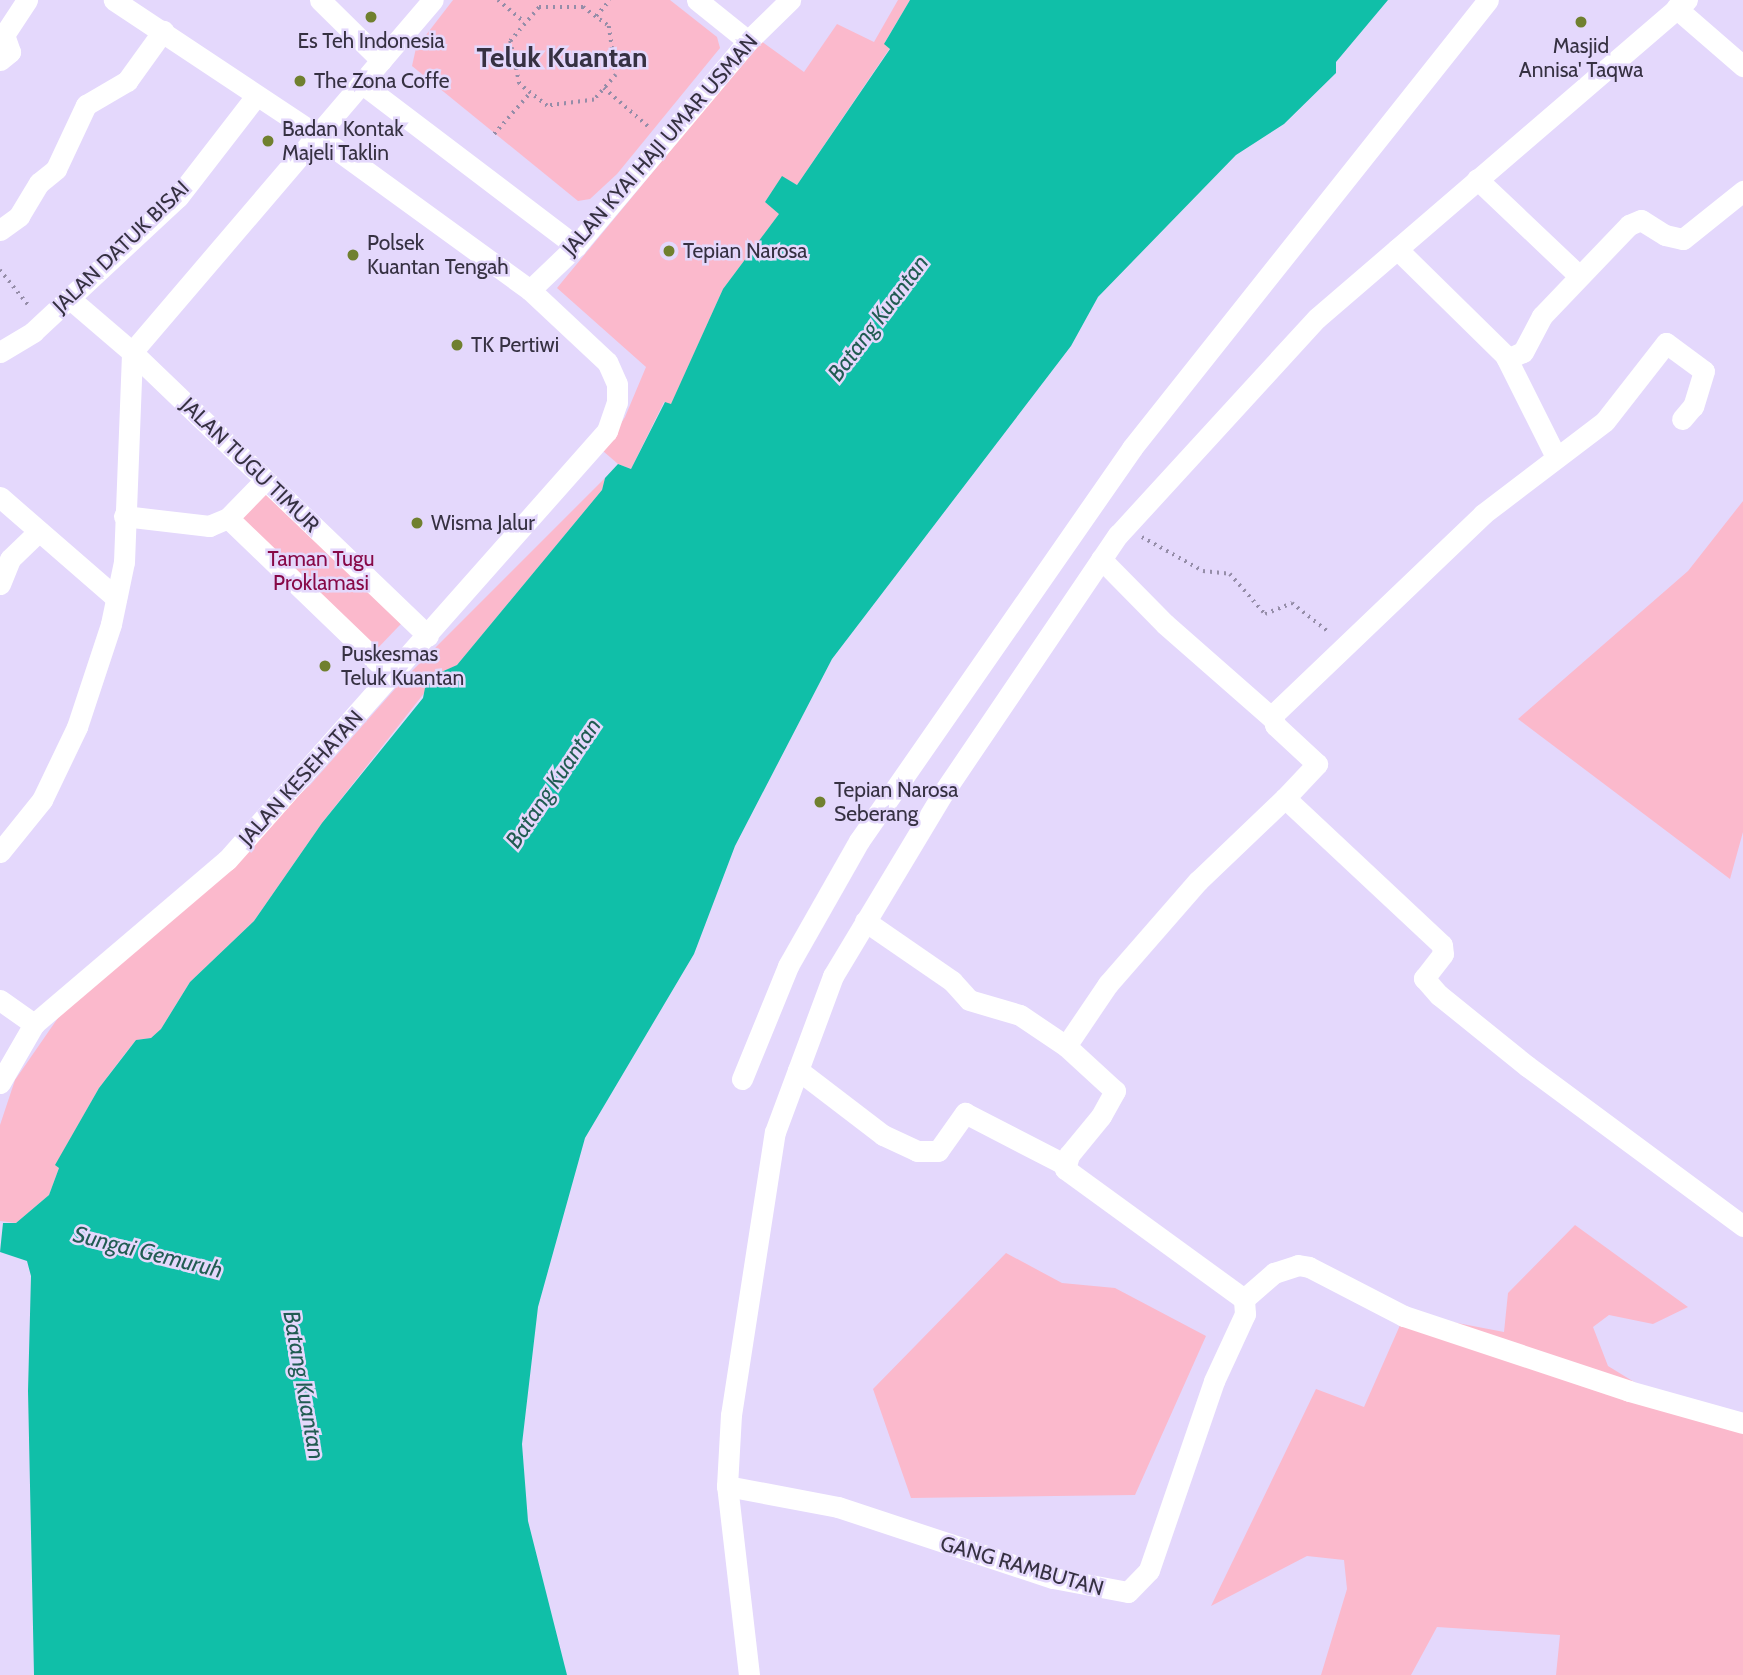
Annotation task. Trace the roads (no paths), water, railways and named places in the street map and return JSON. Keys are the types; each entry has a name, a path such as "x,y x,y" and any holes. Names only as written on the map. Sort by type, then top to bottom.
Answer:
{"street":[{"path":"0,60 10,52 4,35 27,0"},
{"name":"JALAN KESEHATAN","path":"0,1083 34,1024 227,860 607,431 617,402 615,373 607,362 530,290 317,135 114,0"},
{"path":"320,0 381,60"},
{"path":"0,852 42,800 77,727 116,598 124,562 132,352 433,0"},
{"path":"697,0 748,41"},
{"name":"JALAN KYAI HAJI UMAR USMAN","path":"530,290 576,246 748,41 790,0"},
{"path":"742,1079 788,966 859,841 1132,448 1488,0"},
{"path":"749,1675 727,1486 732,1415 765,1180 775,1132 833,976 943,793 1002,711 1101,559 1126,527 1317,318 1682,4 1743,66"},
{"path":"0,230 19,216 39,183 55,169 86,105 127,80 163,32"},
{"path":"361,83 576,246"},
{"name":"JALAN DATUK BISAI","path":"0,352 43,323 178,197 256,96"},
{"path":"1477,179 1578,275"},
{"path":"1507,359 1523,352 1542,316 1578,275 1629,225 1641,220 1665,235 1683,239 1743,191"},
{"path":"1397,249 1490,337 1507,359 1556,457"},
{"name":"JALAN TUGU TIMUR","path":"69,298 132,352 428,636"},
{"path":"1272,718 1483,514 1605,421 1666,343 1704,371 1693,406 1682,419"},
{"path":"124,516 209,526 228,518 265,480"},
{"path":"0,497 116,598"},
{"path":"228,518 392,676"},
{"path":"0,584 10,559 39,531"},
{"path":"1066,1046 1108,984 1189,891 1317,764 1275,726 1272,718 1165,624 1101,559"},
{"path":"1285,798 1313,820 1443,947 1443,954 1424,977 1439,995 1527,1066 1743,1226"},
{"path":"866,921 952,981 969,1000 1020,1015 1066,1046 1115,1091 1064,1164"},
{"path":"0,1000 34,1024"},
{"path":"798,1070 883,1135 917,1151 938,1151 965,1112 1064,1164 1068,1172 1244,1298 1274,1273 1298,1265 1309,1267 1404,1316 1629,1391 1743,1423"},
{"name":"GANG RAMBUTAN","path":"727,1486 838,1507 1053,1577 1128,1592 1149,1570 1214,1381 1245,1314 1244,1298"}],"water":[{"path":"910,0 1388,0 1336,62 1336,73 1284,124 1236,155 1098,297 1071,346 832,659 735,846 694,954 585,1138 538,1307 522,1444 528,1521 567,1675 34,1675 28,1391 31,1276 27,1261 0,1252 3,1223 16,1223 49,1195 59,1168 55,1165 99,1088 136,1040 151,1038 161,1029 190,982 254,921 322,823 423,698 425,688 439,673 457,665 602,490 605,478 618,464 631,469 665,402 671,404 723,289 779,214 765,202 782,176 797,185 890,49 884,44"}],"place":[{"name":"Es Teh Indonesia","path":"371,17"},
{"name":"Masjid Annisa' Taqwa","path":"1581,22"},
{"name":"The Zona Coffe","path":"300,81"},
{"name":"Badan Kontak Majeli Taklin","path":"268,141"},
{"name":"Tepian Narosa","path":"669,251"},
{"name":"Polsek Kuantan Tengah","path":"353,255"},
{"name":"TK Pertiwi","path":"457,345"},
{"name":"Wisma Jalur","path":"417,523"},
{"name":"Puskesmas Teluk Kuantan","path":"325,666"},
{"name":"Tepian Narosa Seberang","path":"820,802"}],"district":[{"name":"Teluk Kuantan","path":"562,57"}],"water label":[{"name":"Batang Kuantan","path":"878,318"},
{"name":"Batang Kuantan","path":"553,783"},
{"name":"Sungai Gemuruh","path":"148,1252"},
{"name":"Batang Kuantan","path":"304,1385"}],"park label":[{"name":"Taman Tugu Proklamasi","path":"321,571"}]}
